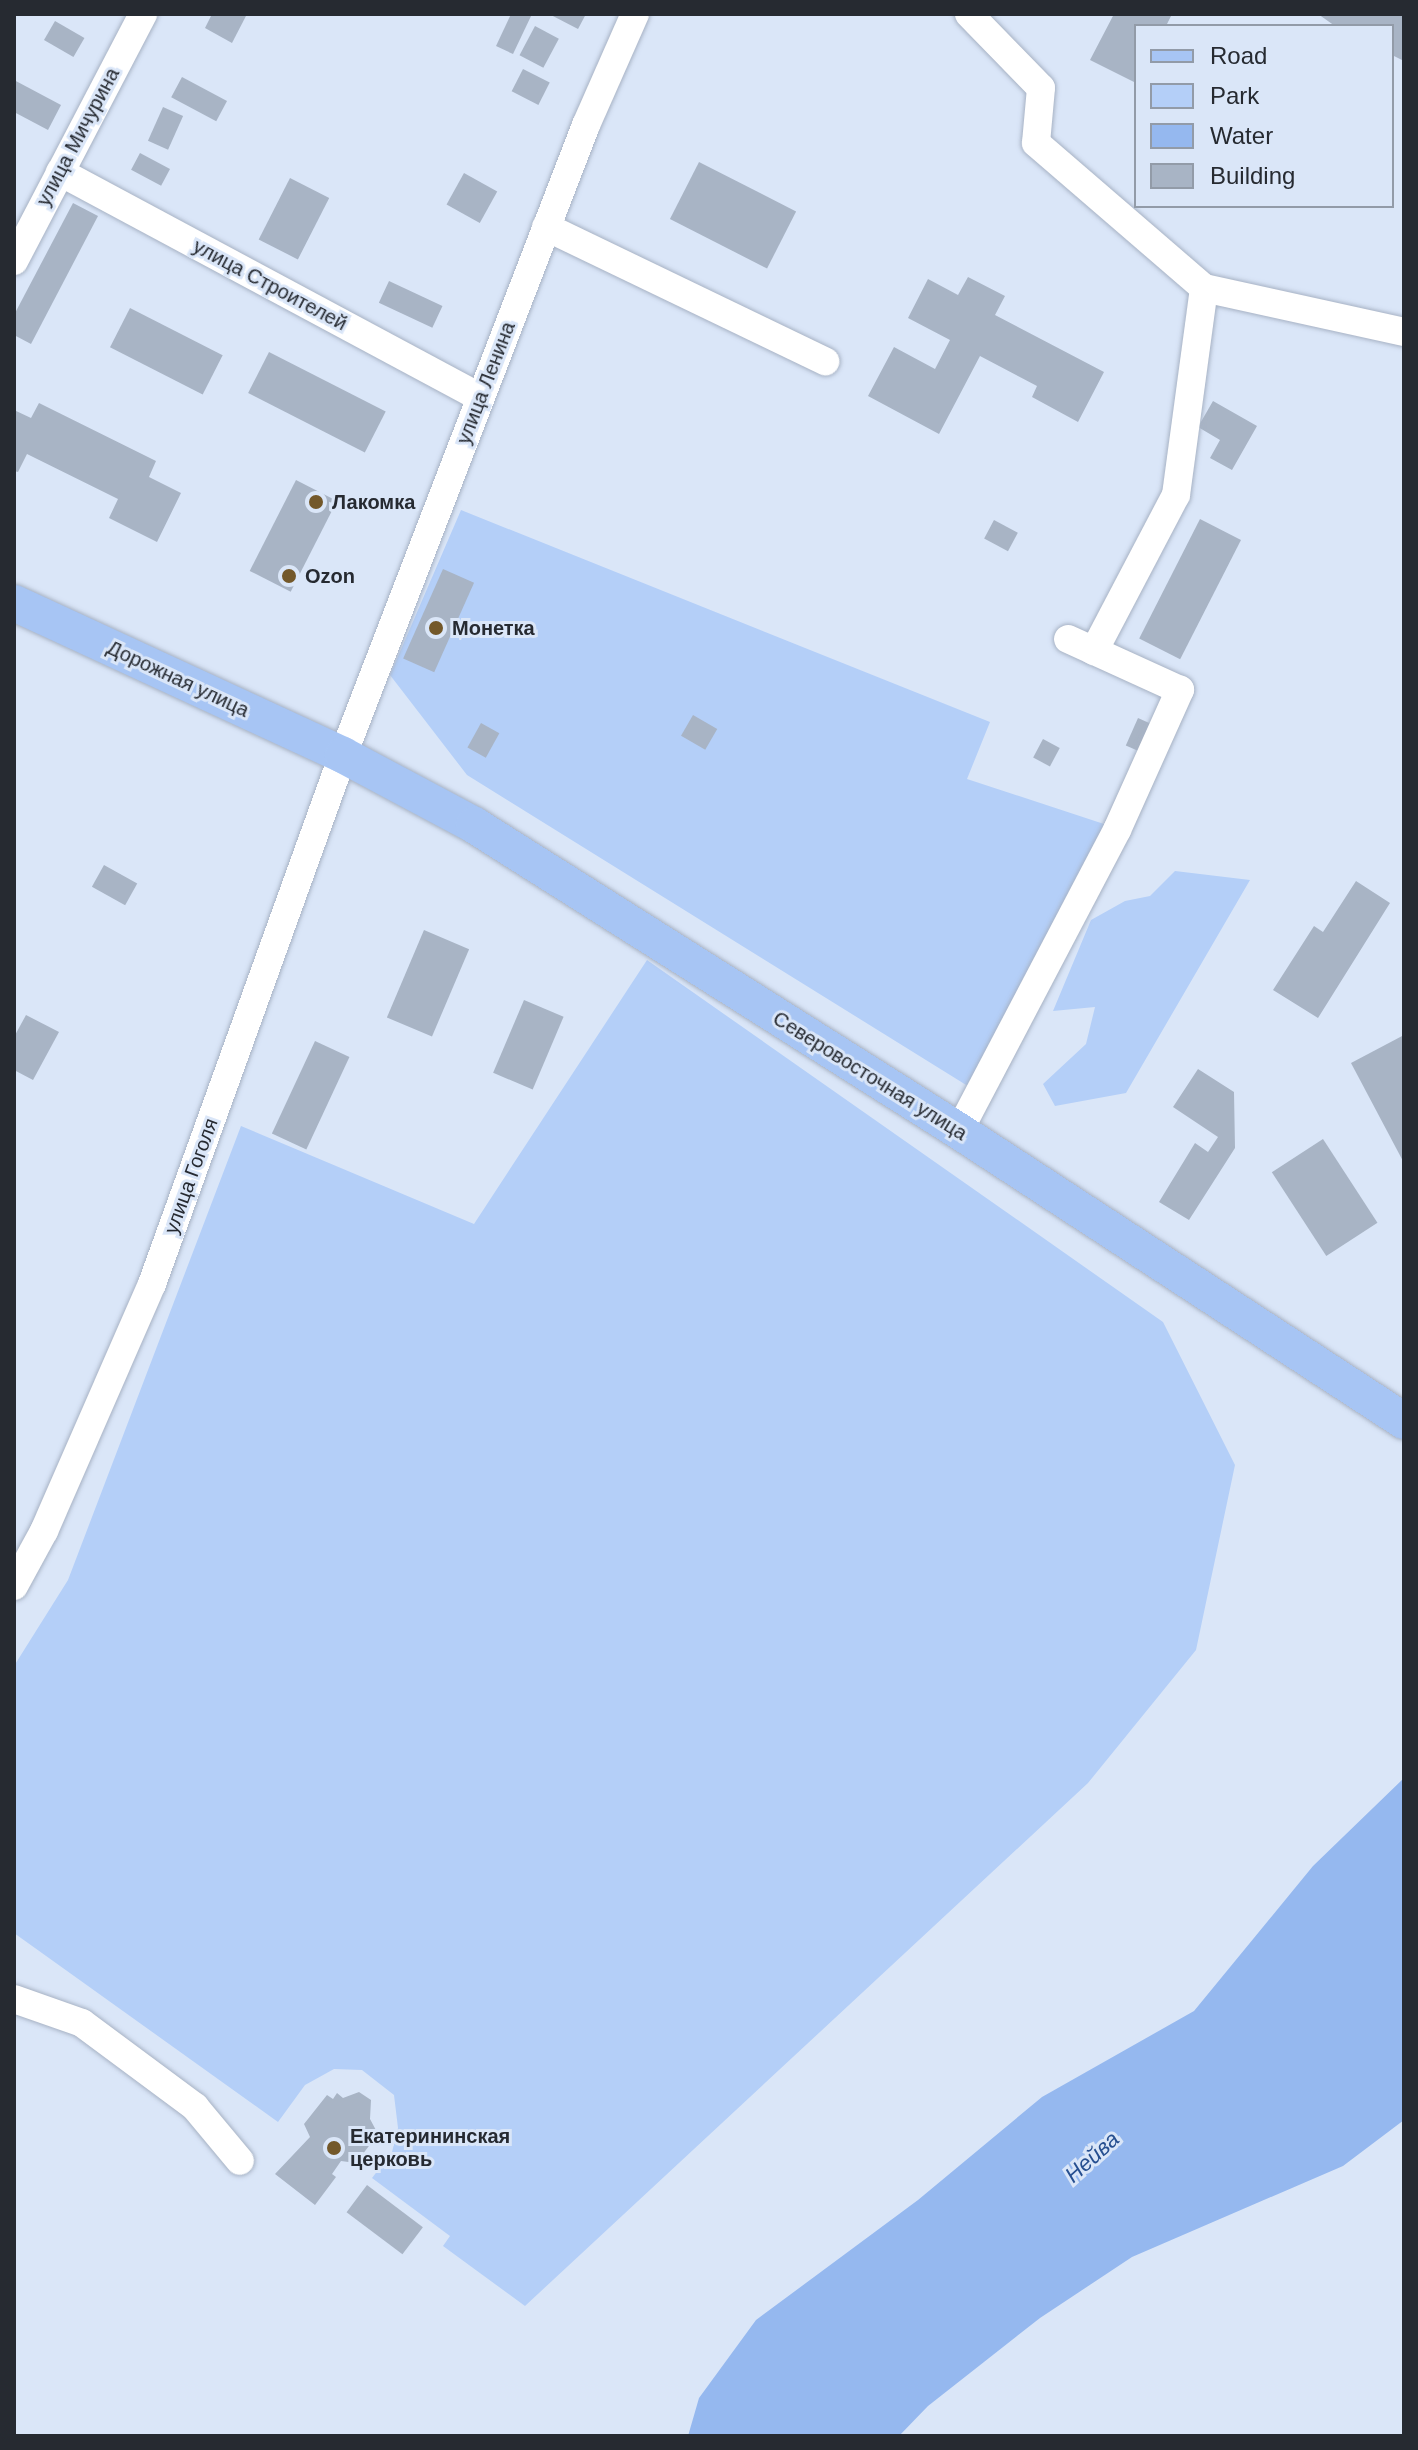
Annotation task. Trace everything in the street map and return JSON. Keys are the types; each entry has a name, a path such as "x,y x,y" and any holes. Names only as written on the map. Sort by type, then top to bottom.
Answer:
{"main road":[{"name":"Дорожная улица","path":"14,603 343,755"},
{"name":"Северовосточная улица","path":"343,755 474,825 959,1131 1397,1416"}],"street":[{"name":"улица Мичурина","path":"14,261 143,14"},
{"name":"улица Ленина","path":"343,755 546,227 635,14"},
{"path":"969,14 1041,88 1036,143 1204,288 1404,332"},
{"name":"улица Строителей","path":"60,172 480,397"},
{"path":"546,227 825,361"},
{"path":"1094,651 1176,495 1204,288"},
{"path":"959,1131 1117,830 1180,690 1068,639"},
{"name":"улица Гоголя","path":"14,1586 44,1531 152,1284 343,755"},
{"path":"14,1999 82,2023 195,2107 240,2161"}],"green space":[{"path":"461,510 990,722 967,779 1107,825 971,1088 467,775 390,675"},
{"path":"1175,871 1250,880 1126,1093 1055,1106 1043,1084 1086,1044 1095,1007 1053,1011 1091,920 1125,901 1150,896"},
{"path":"647,960 1163,1322 1235,1465 1196,1650 1088,1783 525,2306 443,2246 450,2236 372,2178 392,2152 398,2128 394,2095 362,2070 334,2069 305,2085 278,2122 14,1933 14,1666 68,1580 241,1126 474,1224"}],"water":[{"name":"Нейва","path":"1404,1778 1404,2120 1343,2166 1132,2257 1040,2318 928,2406 899,2436 688,2436 699,2398 756,2320 918,2200 1042,2097 1194,2011 1313,1866"}],"building":[{"path":"212,14 247,14 232,43 205,28"},
{"path":"511,14 532,14 513,54 496,46"},
{"path":"549,14 586,14 578,29"},
{"path":"1114,14 1172,14 1167,24 1134,24 1134,82 1090,60"},
{"path":"1318,14 1404,14 1404,61 1394,56 1394,24 1332,24"},
{"path":"55,21 84,38 73,57 44,40"},
{"path":"535,26 559,39 543,68 520,55"},
{"path":"523,69 550,83 538,105 512,91"},
{"path":"182,77 227,101 216,121 171,97"},
{"path":"14,80 61,105 48,130 14,112"},
{"path":"163,107 183,116 168,150 148,141"},
{"path":"140,153 170,169 161,186 131,170"},
{"path":"699,162 796,211 767,269 670,219"},
{"path":"464,173 497,191 480,223 447,204"},
{"path":"290,178 329,198 298,259 259,239"},
{"path":"73,203 98,216 31,344 14,335 14,315"},
{"path":"968,277 1005,296 995,315 1104,372 1078,422 1032,397 1037,386 980,356 939,434 868,396 894,347 935,369 950,340 908,318 928,279 958,295"},
{"path":"389,281 442,306 432,328 379,303"},
{"path":"130,308 223,355 203,394 110,347"},
{"path":"269,352 386,411 365,452 248,393"},
{"path":"1213,401 1257,426 1232,470 1210,458 1220,440 1198,427"},
{"path":"39,403 156,461 149,477 181,493 157,542 109,518 118,499 27,454 18,472 14,471 14,410 31,418"},
{"path":"296,480 337,501 291,592 250,571"},
{"path":"1200,519 1241,540 1180,659 1139,638"},
{"path":"994,520 1018,533 1008,551 984,539"},
{"path":"443,569 474,583 434,672 403,659"},
{"path":"693,715 717,729 705,750 681,736"},
{"path":"1138,718 1158,727 1146,754 1126,745"},
{"path":"481,723 499,733 486,758 467,747"},
{"path":"1043,739 1060,748 1050,766 1033,758"},
{"path":"104,865 137,883 125,905 92,887"},
{"path":"1356,881 1390,903 1318,1018 1273,990 1314,926 1323,932"},
{"path":"424,930 469,949 432,1037 387,1017"},
{"path":"524,1000 564,1017 533,1090 493,1073"},
{"path":"26,1015 59,1032 33,1080 14,1070 14,1037"},
{"path":"1404,1035 1404,1163 1351,1063"},
{"path":"315,1041 349,1057 306,1150 272,1133"},
{"path":"1198,1069 1234,1092 1235,1148 1189,1220 1159,1202 1195,1143 1208,1152 1218,1137 1173,1107"},
{"path":"1323,1139 1377,1223 1326,1256 1272,1172"},
{"name":"Екатерининская церковь","path":"359,2092 371,2100 370,2119 378,2134 356,2163 341,2161 332,2174 336,2177 315,2205 275,2174 310,2137 304,2124 327,2095 333,2099 337,2093 343,2098"},
{"path":"367,2185 423,2227 402,2254 347,2212"}],"place":[{"name":"Лакомка","path":"316,502"},
{"name":"Ozon","path":"289,576"},
{"name":"Монетка","path":"436,628"},
{"name":"Екатерининская церковь","path":"334,2148"}]}
